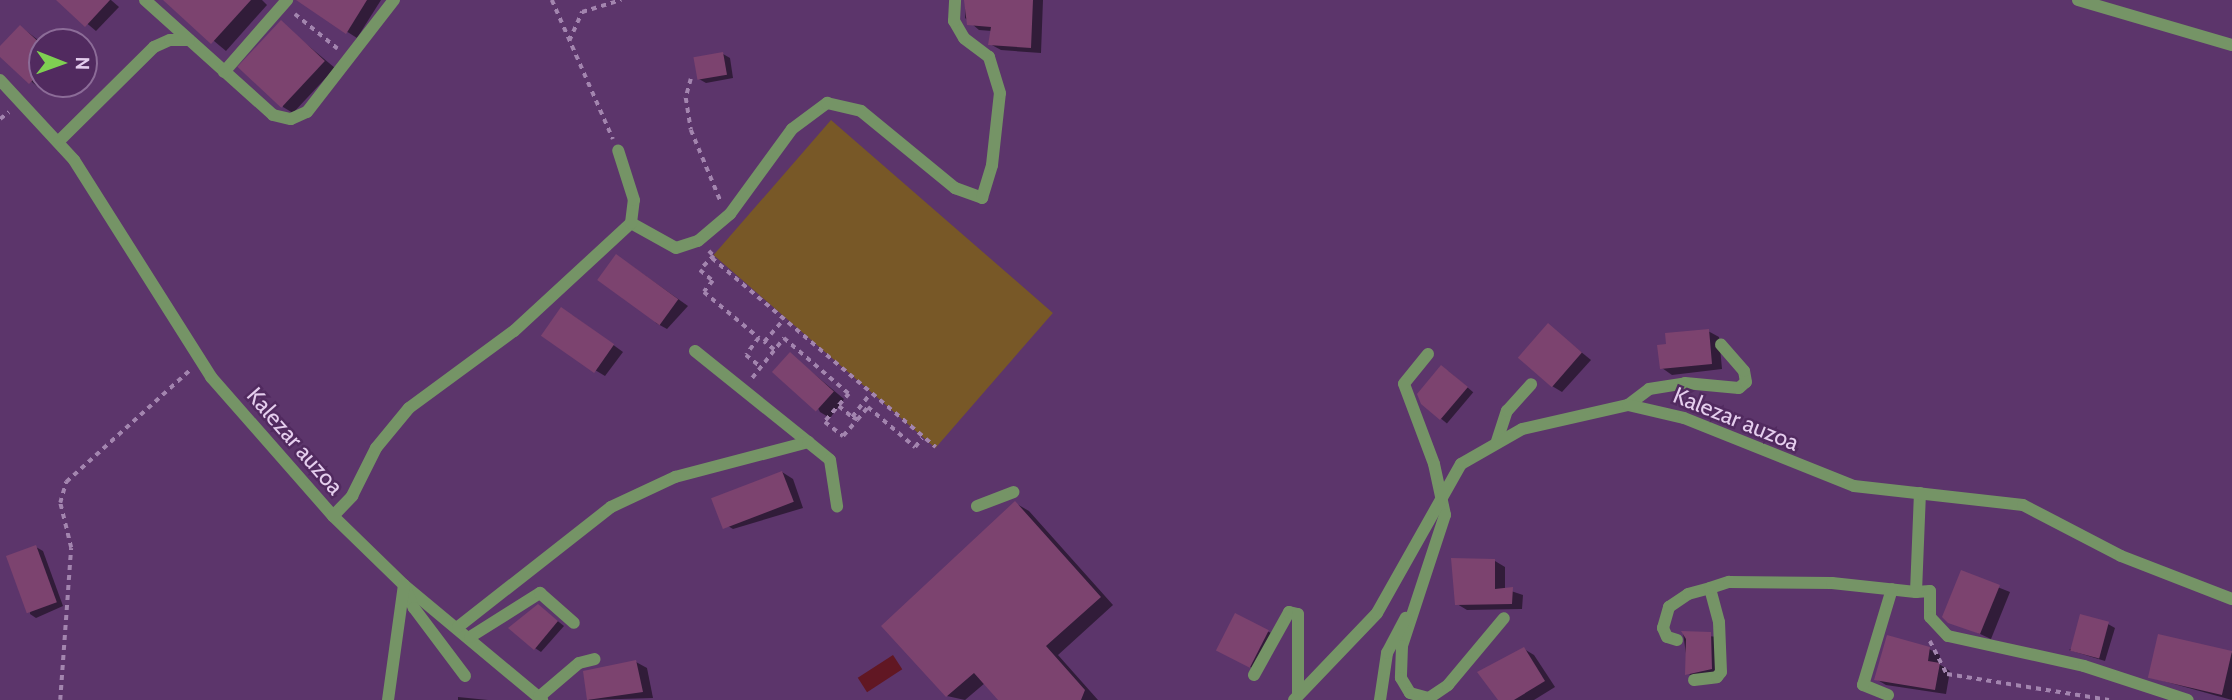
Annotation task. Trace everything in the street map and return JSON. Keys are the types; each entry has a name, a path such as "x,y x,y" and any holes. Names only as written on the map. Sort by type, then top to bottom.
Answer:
{"street":[{"path":"145,0 273,115 291,119 307,111 351,60 394,0"},
{"path":"631,223 676,248 698,241 728,216 792,129 828,103 861,111 955,188 982,198 992,165 1000,93 989,57 964,38 954,21 955,0"},
{"path":"2078,0 2232,45"},
{"path":"224,72 285,3"},
{"path":"154,47 160,30 158,12"},
{"path":"59,142 154,47 170,40 189,40"},
{"name":"Kalezar auzoa","path":"0,80 74,160 200,362 333,516 404,585 458,626 540,699"},
{"path":"333,516 352,496 376,448 409,408 514,331 631,223 634,200 618,150"},
{"path":"1628,405 1649,388 1685,383 1739,388 1746,382 1744,371 1721,345"},
{"path":"695,351 830,460 837,506"},
{"path":"1428,354 1404,384 1442,496 1442,533 1402,646 1401,678 1410,693 1429,698 1448,685 1504,618"},
{"path":"1497,441 1507,411 1531,384"},
{"name":"Kalezar auzoa","path":"1296,697 1377,613 1413,557 1442,496 1461,464 1497,441 1550,421 1628,405 1684,418 1843,483 2023,505 2121,556 2232,599"},
{"path":"458,626 611,507 675,477 808,442"},
{"path":"977,506 1013,492"},
{"path":"1916,592 1920,493"},
{"path":"1677,640 1667,637 1663,628 1669,607 1688,594 1730,582 1930,591 1930,617 1948,636 2084,666 2188,700"},
{"path":"404,585 414,608 466,676"},
{"path":"388,700 404,585"},
{"path":"1694,680 1717,677 1721,672 1719,622 1710,588"},
{"path":"1888,695 1863,685 1892,589"},
{"path":"470,637 540,593 573,623"},
{"path":"1380,700 1387,653 1414,606"},
{"path":"1254,675 1289,612 1298,614 1296,697"},
{"path":"540,699 579,663 595,659"}],"path":[{"path":"552,0 568,43 618,150"},
{"path":"568,43 582,12 621,0"},
{"path":"285,3 351,60"},
{"path":"691,79 686,98 691,130 728,216"},
{"path":"698,241 712,258 922,438 936,447"},
{"path":"712,258 700,270 713,281 705,292 759,338 746,355 761,367"},
{"path":"774,350 764,342 784,319"},
{"path":"752,378 784,338 849,394 825,422 843,436 870,394"},
{"path":"60,700 71,548 60,503 66,482 200,362"},
{"path":"839,406 855,419"},
{"path":"855,419 868,407 915,447 922,438"},
{"path":"830,433 834,429"},
{"path":"1926,629 1947,674 2109,700"}],"shaded area":[{"path":"831,120 1053,313 935,448 714,255"},
{"path":"893,655 902,669 867,692 858,678"}],"building":[{"path":"56,0 110,0 85,27"},
{"path":"163,0 251,0 211,44"},
{"path":"296,0 367,0 346,34"},
{"path":"964,0 1033,0 1031,48 988,45 991,27 967,25"},
{"path":"281,20 325,61 281,108 237,67"},
{"path":"20,25 28,32 28,83 0,57 0,46"},
{"path":"723,52 727,75 697,80 693,57"},
{"path":"616,254 678,299 659,325 597,280"},
{"path":"561,307 614,344 594,373 541,336"},
{"path":"1548,323 1582,353 1552,387 1518,358"},
{"path":"1709,329 1712,364 1660,369 1657,345 1666,344 1665,333"},
{"path":"790,352 834,391 816,412 772,372"},
{"path":"1441,365 1468,387 1440,420 1421,404 1417,394"},
{"path":"782,471 794,502 723,529 711,498"},
{"path":"1015,501 1101,597 1046,646 1085,690 1081,700 998,700 974,673 946,697 881,626"},
{"path":"36,545 57,602 27,613 6,556"},
{"path":"1451,558 1495,559 1495,589 1513,587 1512,604 1455,605"},
{"path":"1961,570 2000,585 1980,634 1948,623 1942,617"},
{"path":"538,604 558,621 534,650 508,628"},
{"path":"1235,613 1269,630 1250,668 1216,650"},
{"path":"2080,614 2109,622 2099,658 2070,651"},
{"path":"1681,631 1711,632 1712,669 1685,675 1686,639"},
{"path":"2158,634 2232,651 2222,695 2148,678"},
{"path":"1887,635 1930,647 1928,661 1940,663 1935,690 1874,680"},
{"path":"1524,647 1545,681 1514,700 1498,700 1477,672"},
{"path":"636,660 643,692 587,700 583,671"}]}
